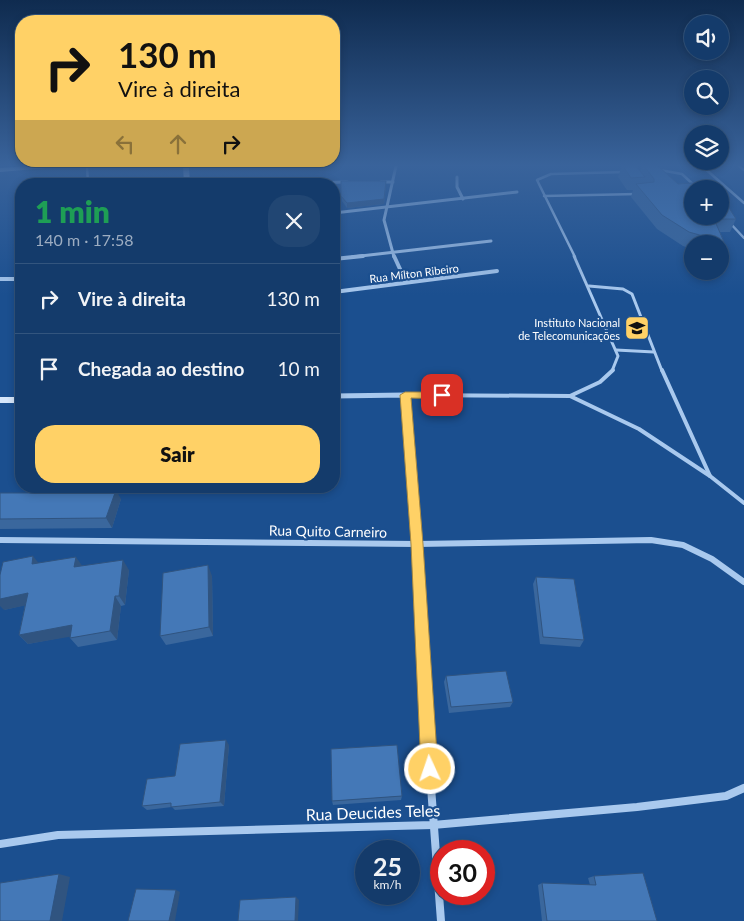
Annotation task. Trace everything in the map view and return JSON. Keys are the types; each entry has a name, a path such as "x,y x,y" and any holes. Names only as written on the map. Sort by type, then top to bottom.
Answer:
{"main road":[{"path":"0,401 15,400"}],"street":[{"path":"340,212 370,209"},
{"path":"387,209 384,220 392,252 406,282"},
{"path":"340,258 491,241"},
{"name":"Rua Mílton Ribeiro","path":"340,291 497,271"},
{"path":"0,279 15,279"},
{"path":"340,396 405,395 417,544 433,825 442,921"},
{"name":"Rua Quito Carneiro","path":"0,540 417,544 651,540 683,545 712,559 744,582"},
{"name":"Rua Deucides Teles","path":"0,844 58,835 433,825 637,807 726,796 744,788"}],"lane":[{"path":"550,209 589,286 616,350 616,364 610,374 570,396"},
{"path":"729,222 744,238"},
{"path":"589,286 623,288 632,294 654,352 710,476"},
{"path":"616,350 654,352"},
{"path":"405,395 570,396 639,429 710,476 744,503"}],"building":[{"path":"657,209 684,209 684,225 717,225 721,235 700,235 689,232 662,215"},
{"path":"729,209 730,209 736,219 729,219"},
{"path":"0,493 115,493 106,518 0,519"},
{"path":"33,556 32,564 76,557 74,567 123,560 119,596 115,596 110,631 70,638 72,625 19,635 28,593 0,599 0,575 3,562"},
{"path":"208,565 209,627 160,636 163,573"},
{"path":"536,577 574,579 584,640 543,637"},
{"path":"506,671 513,702 451,707 446,676"},
{"path":"226,740 220,802 171,807 171,803 142,806 147,779 175,776 180,744"},
{"path":"397,745 402,796 332,801 331,749"},
{"path":"643,873 657,921 547,921 542,883 596,885 594,876"},
{"path":"59,874 50,921 0,921 0,883"},
{"path":"136,889 176,890 169,921 128,921"},
{"path":"296,897 295,921 238,921 240,900"}],"place":[{"name":"Instituto Nacional de Telecomunicações","path":"637,328"}],"route":[{"path":"430,769 417,544 405,395 442,395"}]}
